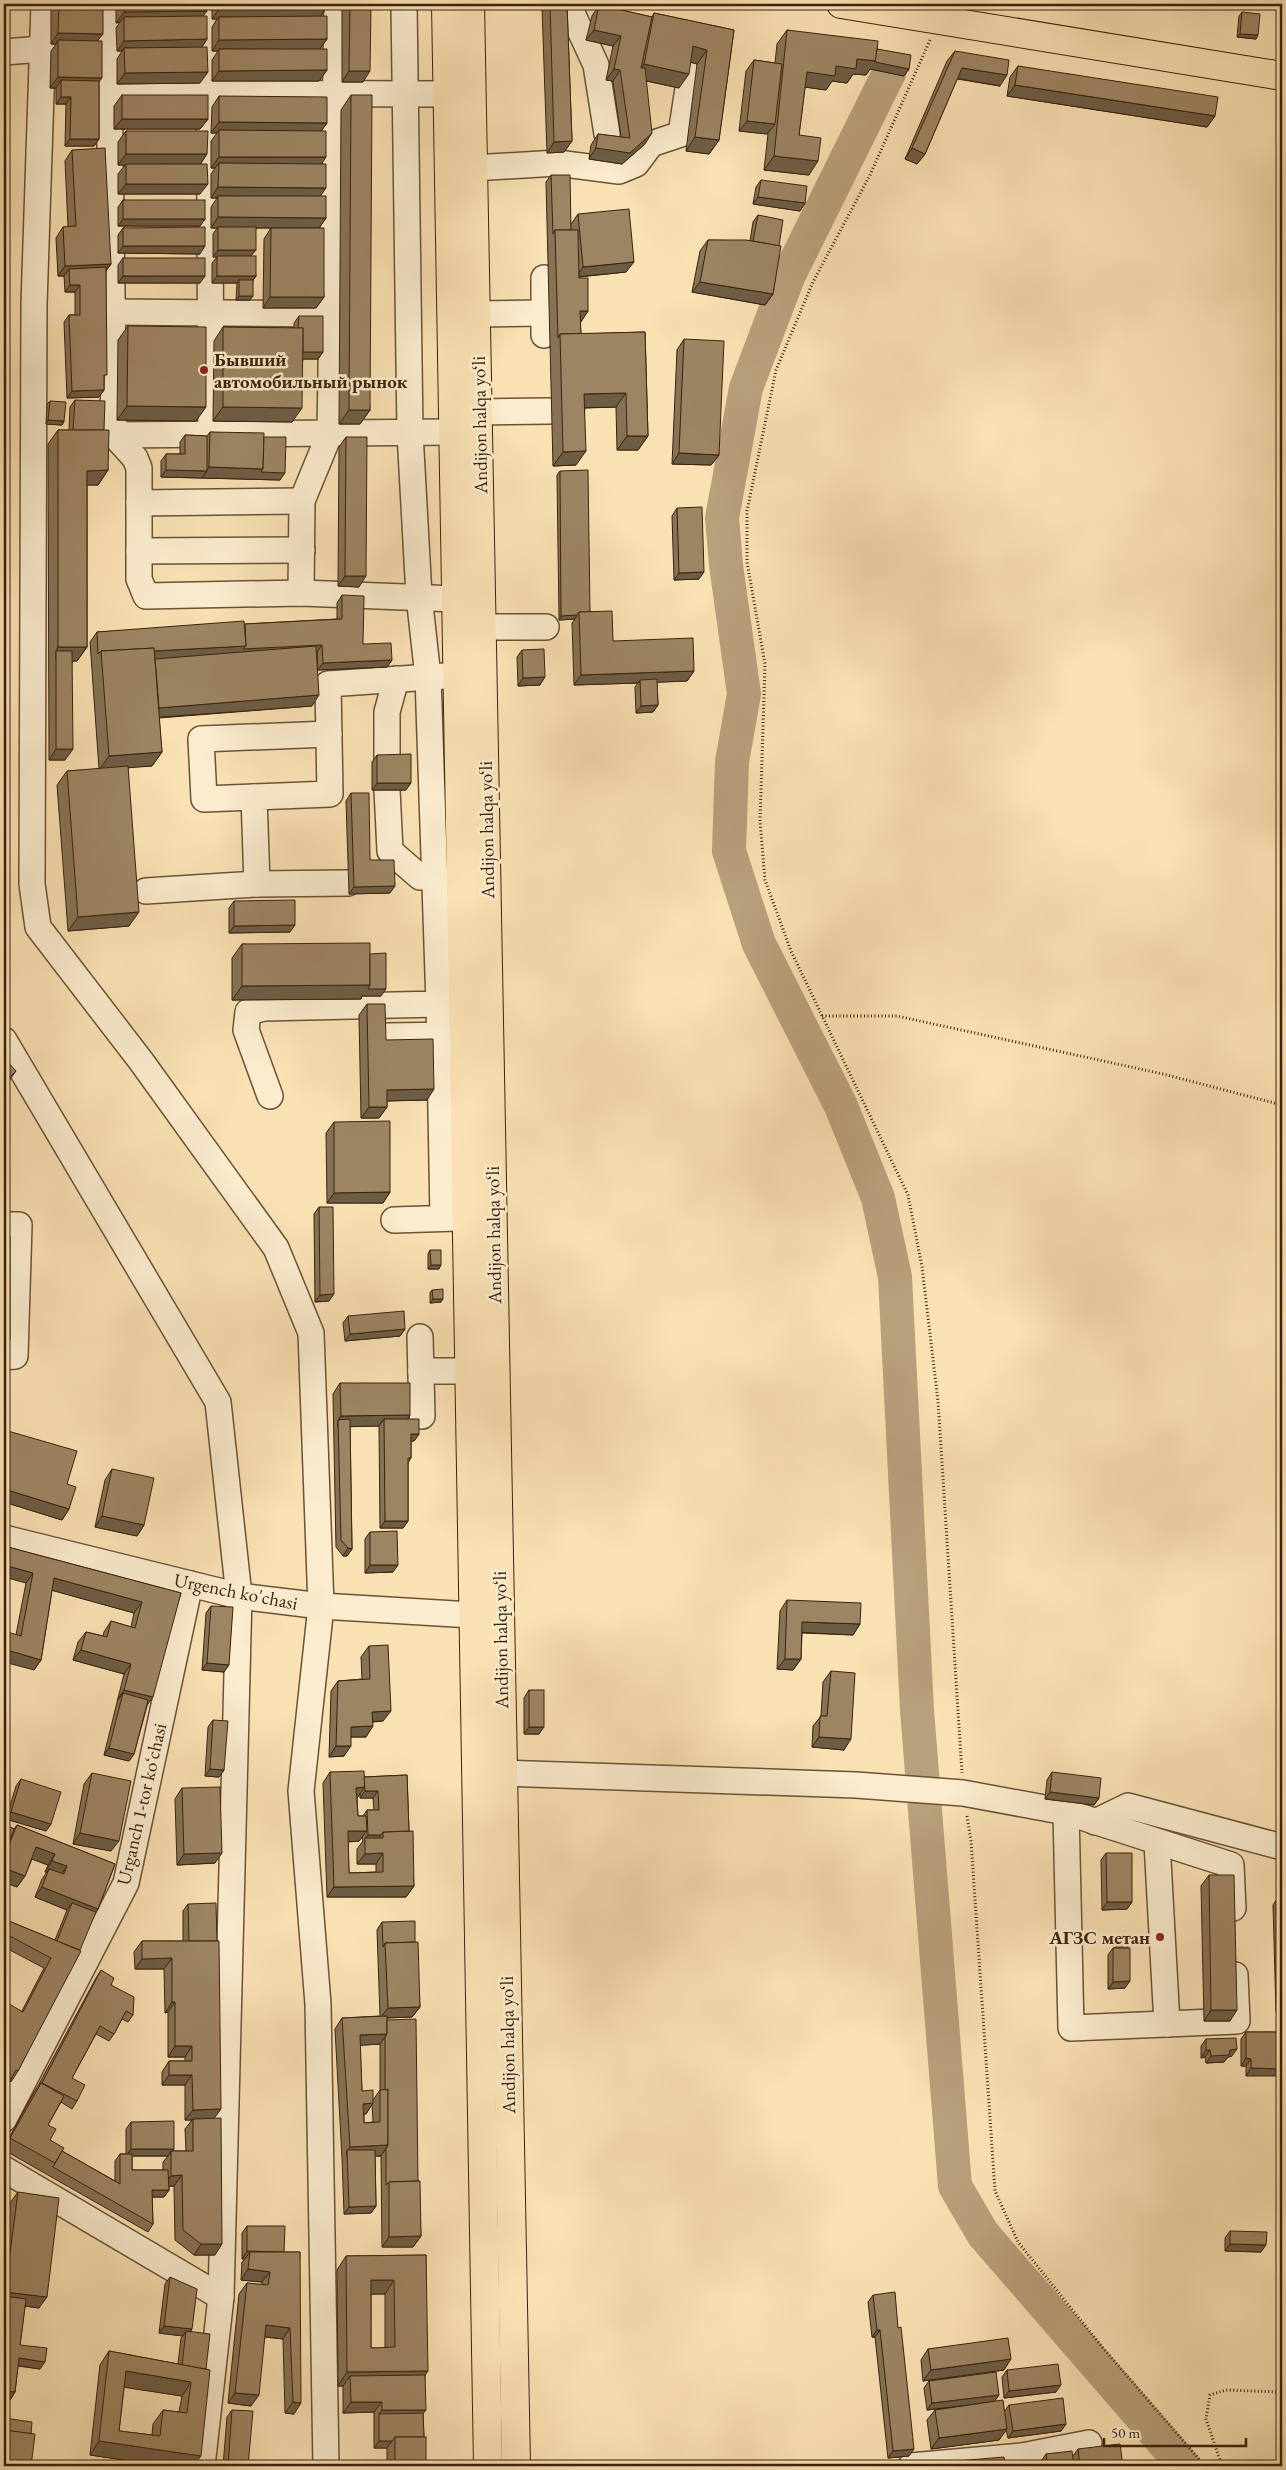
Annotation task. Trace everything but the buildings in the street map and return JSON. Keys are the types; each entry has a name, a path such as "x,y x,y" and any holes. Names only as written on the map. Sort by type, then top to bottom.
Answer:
{"main road":[{"name":"Andijon halqa yo‘li","path":"446,4 461,875 451,1004 451,1035 455,1218 468,1371 488,2466"},
{"name":"Andijon halqa yo‘li","path":"470,4 516,2466"},
{"path":"841,4 880,8 1282,76"}],"street":[{"path":"44,4 37,49 32,464 32,884 38,927 141,1061 276,1248 311,1333 321,1606 301,1790 318,2004 326,2466"},
{"path":"108,4 114,435 138,462 140,579 146,596 301,593 419,596 456,599"},
{"path":"209,4 211,434"},
{"path":"301,593 302,501 330,433 337,4"},
{"path":"270,1096 246,1030 248,1012 264,1008 451,1004 427,877 428,677 419,596 410,433 404,4"},
{"path":"574,4 572,13 596,65 607,134"},
{"path":"4,52 37,49"},
{"path":"474,168 557,163 619,171 636,164 651,144 681,134 692,63"},
{"path":"108,93 447,94"},
{"path":"476,314 544,324 544,278"},
{"path":"113,312 332,314"},
{"path":"478,412 549,411"},
{"path":"114,435 453,432"},
{"path":"139,503 302,501"},
{"path":"139,551 302,550"},
{"path":"483,627 546,627"},
{"path":"329,734 201,739 204,799 330,794 329,734 328,684 458,676"},
{"path":"387,762 387,712 396,679"},
{"path":"387,790 390,851 427,877"},
{"path":"254,798 257,884"},
{"path":"390,881 461,875"},
{"path":"146,891 257,884 348,883"},
{"path":"388,1036 451,1035"},
{"path":"4,1040 218,1402 238,1596 221,2297 202,2466"},
{"path":"394,1220 455,1218"},
{"path":"4,1225 19,1225 15,1356 4,1358"},
{"path":"420,1337 422,1416"},
{"path":"421,1371 468,1371"},
{"name":"Urgench ko'chasi","path":"4,1538 238,1596 321,1606 472,1615"},
{"name":"Urganch 1-tor koʻchasi","path":"4,2119 126,1883 190,1584"},
{"path":"502,1773 856,1785 963,1793 1066,1812 1231,1865 1237,2021 1070,2028 1066,1812"},
{"path":"1095,1822 1128,1806 1282,1847"},
{"path":"1157,1842 1167,2024"},
{"path":"4,2169 221,2297"},
{"path":"911,2466 1022,2461 1089,2443"}],"path":[{"path":"939,19 870,175 813,282 776,370 747,511 747,562 765,664 760,821 765,880 791,951 908,1195 922,1267 938,1401 963,1793 971,1840 995,2191 1018,2242 1103,2348 1206,2466"},
{"path":"822,1016 897,1016 1163,1074 1282,1105"},
{"path":"1222,2466 1206,2419 1210,2395 1226,2390 1282,2392"}],"waterway":[{"path":"889,73 788,277 746,388 722,518 726,565 744,694 732,762 729,851 759,944 841,1106 878,1198 895,1277 917,1710 955,2186 983,2234 1184,2466"}],"place":[{"name":"Бывший автомобильный рынок","path":"204,370"},
{"name":"АГЗС метан","path":"1160,1937"}]}
